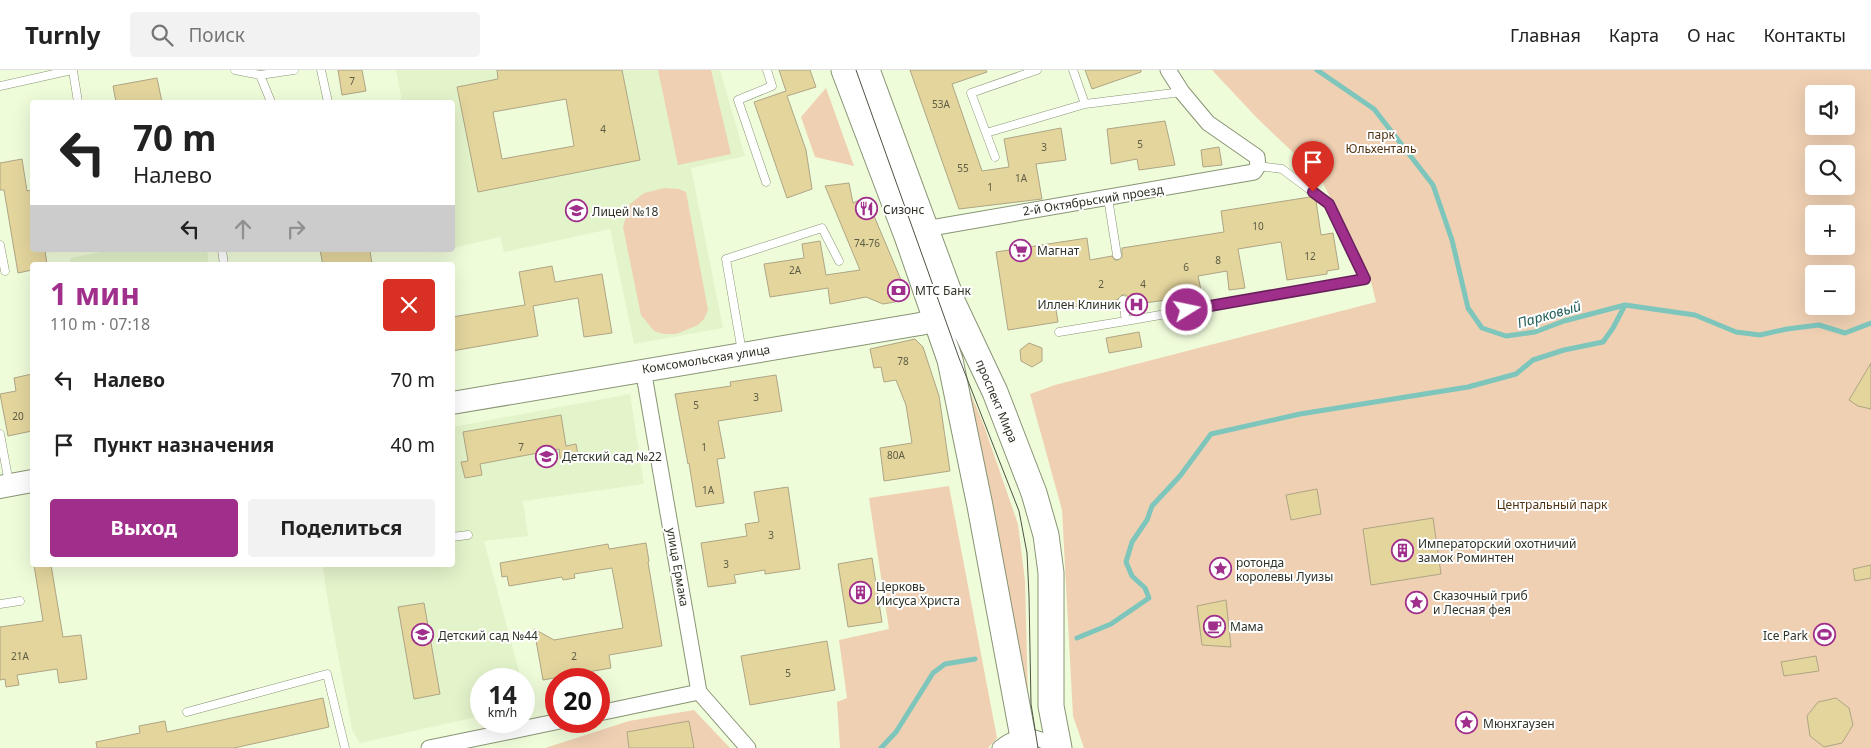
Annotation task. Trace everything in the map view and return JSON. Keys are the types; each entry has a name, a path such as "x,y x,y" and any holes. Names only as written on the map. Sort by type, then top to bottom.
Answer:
{"main road":[{"name":"проспект Мира","path":"844,70 947,317 995,392 1034,493 1046,535 1051,573 1051,706 1059,748"},
{"name":"проспект Мира","path":"867,70 925,229 947,317 950,360 976,486 1024,742"},
{"name":"Комсомольская улица","path":"455,402 947,317"},
{"path":"5,486 30,481"}],"street":[{"path":"1168,70 1182,92 1208,123 1257,157 1258,166"},
{"name":"2-й Октябрьский проезд","path":"925,229 1254,172 1258,166"},
{"name":"улица Ермака","path":"644,370 699,692"},
{"path":"610,711 699,692 748,748"},
{"path":"429,748 545,724"},
{"path":"1000,748 1006,743 1041,740 1059,748"}],"lane":[{"path":"235,70 260,75 294,70"},
{"path":"321,70 328,100"},
{"path":"766,182 738,100 772,86 767,70"},
{"path":"995,157 972,93 1037,70"},
{"path":"1073,70 1085,104"},
{"path":"0,86 72,71 78,100"},
{"path":"260,75 270,100"},
{"path":"986,133 1085,104 1182,92"},
{"path":"1059,332 1365,279 1329,204 1282,169 1258,166"},
{"path":"1108,198 1116,256"},
{"path":"742,354 726,259 822,228 839,261"},
{"path":"0,246 5,271"},
{"path":"1123,300 1126,321"},
{"path":"0,434 5,486"},
{"path":"455,537 468,535"},
{"path":"0,604 20,600"},
{"path":"187,712 327,674 345,748"}],"shaded area":[{"name":"Лицей №18","path":"396,70 542,70 458,87 479,192 640,160 622,70 720,70 745,156 691,168 723,328 634,344 610,229 504,252 500,237 455,248 455,100 402,100"},
{"path":"102,252 207,252 209,262 70,262 70,258"},
{"name":"Детский сад №44","path":"630,394 644,484 523,501 528,536 484,541 518,668 470,668 470,718 360,743 352,730 323,567 455,567 455,427"}],"green space":[{"path":"658,70 711,70 731,154 678,165"},
{"name":"Центральный парк","path":"1212,70 1871,70 1871,748 1084,748 1073,716 1062,510 1030,394 1055,385 1376,302 1371,282 1356,246 1320,178 1257,118"},
{"path":"826,88 854,166 815,157 801,117"},
{"path":"664,188 679,189 686,192 708,310 704,319 698,325 676,334 664,334 654,331 641,315 623,227 630,204 644,193"},
{"path":"960,367 984,426 1018,524 1025,581 1028,699"},
{"path":"949,486 997,738 988,748 840,748 837,702 847,698 839,640 889,629 869,498"},
{"path":"694,710 730,748 545,748 592,733 610,733 610,727 629,721"}],"building":[{"path":"338,70 362,70 366,91 342,95"},
{"path":"497,70 622,70 640,160 478,192 457,87 498,79","holes":["566,99 574,146 502,159 493,112"]},
{"path":"779,70 810,70 816,87 787,96 806,150 812,189 787,198 754,102 786,91"},
{"path":"910,70 986,70 987,72 952,84 982,171 1009,167 1004,139 1061,128 1066,160 1036,164 1042,199 959,209"},
{"path":"1085,70 1141,70 1141,72 1092,89"},
{"path":"157,78 162,100 116,100 113,86"},
{"path":"1165,121 1175,165 1139,170 1137,159 1111,164 1107,129"},
{"path":"1219,147 1222,165 1203,167 1201,150"},
{"path":"22,159 27,191 30,190 30,252 45,252 47,262 30,262 30,270 18,273 4,190 0,190 0,163"},
{"path":"849,183 853,203 866,197 904,287 902,296 895,302 883,304 866,297 830,304 828,288 770,297 764,264 804,258 802,244 820,241 826,275 860,270 825,186"},
{"path":"1310,197 1316,201 1321,235 1333,233 1339,269 1327,271 1327,274 1287,280 1281,242 1238,249 1245,288 1229,290 1227,271 1198,276 1202,295 1130,305 1130,299 1126,295 1122,295 1117,300 1056,310 1058,322 1008,330 996,252 1087,238 1090,260 1112,256 1115,260 1118,260 1122,257 1122,248 1224,232 1221,211"},
{"path":"320,252 370,252 372,262 322,262"},
{"path":"552,266 555,282 602,274 612,333 584,337 578,298 533,306 538,336 455,350 455,317 525,305 519,272"},
{"path":"1139,332 1142,347 1109,353 1106,338"},
{"path":"915,339 923,347 939,396 950,471 884,481 880,448 912,443 906,405 896,380 884,382 881,367 874,368 870,349"},
{"path":"1029,343 1042,348 1042,361 1032,367 1021,361 1020,350"},
{"path":"1871,363 1871,409 1858,406 1849,400"},
{"path":"30,374 30,431 8,436 0,394 16,391 14,378"},
{"path":"776,375 782,411 718,421 725,458 717,459 724,503 696,507 675,394 731,386 730,382"},
{"path":"561,415 566,446 576,444 579,460 561,463 559,449 480,464 482,475 465,478 461,462 468,461 463,432"},
{"path":"788,487 800,569 765,574 765,570 734,575 736,583 708,587 701,543 747,536 745,524 759,522 754,492"},
{"path":"1317,489 1321,514 1291,520 1286,495"},
{"name":"Императорский охотничий замок Роминтен","path":"1433,518 1441,574 1371,585 1363,529"},
{"path":"646,543 662,646 609,655 611,668 545,668 545,680 543,680 534,629 554,640 623,628 612,568 574,574 575,578 563,580 562,577 509,586 507,576 502,577 500,563 608,544 609,549"},
{"name":"Церковь Иисуса Христа","path":"872,558 882,622 848,627 838,564"},
{"path":"1871,565 1871,578 1855,581 1853,569"},
{"path":"34,567 51,567 63,637 81,635 87,679 59,683 57,669 17,675 19,685 6,687 5,679 0,680 0,627 43,621"},
{"name":"Мама","path":"1226,600 1231,647 1202,645 1197,606"},
{"path":"424,603 440,694 414,699 398,607"},
{"path":"827,641 835,690 750,705 741,656"},
{"path":"1816,656 1819,671 1784,676 1781,662"},
{"path":"323,698 329,727 234,748 97,748 96,742 140,733 139,726 165,721 167,732"},
{"path":"1836,698 1849,708 1853,725 1842,743 1824,747 1810,736 1807,716 1818,702"},
{"path":"689,721 694,748 629,748 627,732"}],"waterway":[{"name":"Парковый","path":"1317,70 1374,109 1433,185 1452,240 1468,308 1482,328 1506,336 1535,332 1564,321 1625,305 1695,315 1736,332 1760,335 1819,325 1845,333 1871,323"},
{"path":"1077,638 1111,624 1149,598 1145,588 1132,576 1126,562 1132,542 1147,520 1152,506 1180,476 1211,434 1300,414 1468,387 1516,374 1533,360 1564,350 1603,342 1625,305"},
{"path":"881,748 896,732 933,673 945,664 975,659"}],"tram line":[{"path":"856,70 959,358 1019,511 1027,553 1031,704 1038,748"}],"place":[{"name":"Сизонс","path":"867,209"},
{"name":"Лицей №18","path":"576,211"},
{"name":"Магнат","path":"1021,250"},
{"name":"МТС Банк","path":"899,290"},
{"name":"Иллен Клиник","path":"1137,304"},
{"name":"Детский сад №22","path":"546,456"},
{"name":"Императорский охотничий замок Роминтен","path":"1402,550"},
{"name":"ротонда королевы Луизы","path":"1220,569"},
{"name":"Церковь Иисуса Христа","path":"860,593"},
{"name":"Сказочный гриб и Лесная фея","path":"1417,602"},
{"name":"Мама","path":"1214,626"},
{"name":"Детский сад №44","path":"422,635"},
{"name":"Ice Park","path":"1824,635"},
{"name":"Мюнхгаузен","path":"1467,723"}],"route":[{"path":"1187,310 1365,279 1329,204 1313,192"}],"park label":[{"name":"парк Юльхенталь","path":"1381,141"}]}
